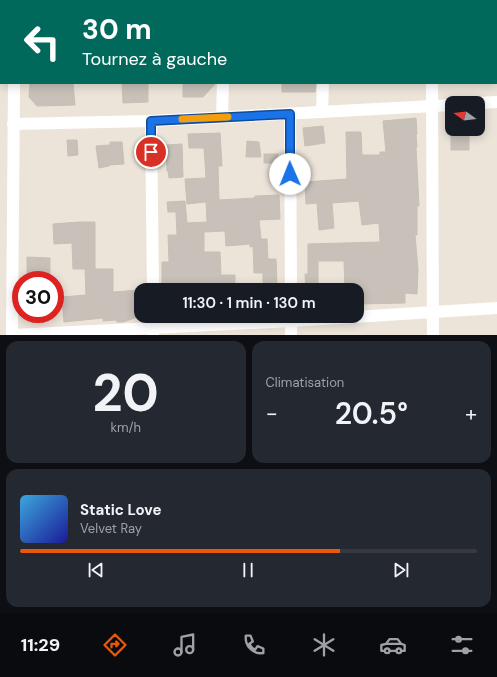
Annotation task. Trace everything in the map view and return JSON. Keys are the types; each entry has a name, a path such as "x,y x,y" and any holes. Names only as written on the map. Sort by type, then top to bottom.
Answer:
{"street":[{"path":"14,84 13,335 153,332 249,323"},
{"path":"222,84 222,117"},
{"path":"322,112 323,84"},
{"path":"432,84 433,335"},
{"path":"485,103 497,102"},
{"path":"14,124 151,121 445,105"},
{"path":"290,114 291,283"},
{"path":"151,121 153,283"},
{"path":"364,315 497,308"},
{"path":"291,323 291,335"}],"building":[{"path":"30,84 73,84 75,105 37,106 29,97"},
{"path":"122,84 148,84 148,102 123,103"},
{"path":"183,84 215,84 203,97 183,97"},
{"path":"282,84 316,84 315,92 282,92"},
{"path":"416,118 419,206 417,206 417,235 415,235 418,269 417,294 405,293 405,303 364,304 364,283 345,283 344,261 318,261 318,283 306,283 305,274 308,274 308,244 380,242 379,223 362,225 359,201 332,203 334,228 319,230 317,203 306,204 305,182 347,179 346,132 361,132 362,155 380,155 380,152 386,152 383,121"},
{"path":"323,126 325,143 305,146 303,128"},
{"path":"220,133 222,166 218,166 219,200 279,195 280,219 259,220 261,239 267,239 268,259 276,259 277,283 263,283 263,273 254,273 253,246 250,247 250,244 226,246 225,231 204,232 204,252 220,252 221,275 235,275 235,283 162,283 162,262 169,262 168,235 177,235 176,212 168,212 167,202 185,201 187,223 207,222 206,202 187,204 185,179 206,178 204,148 189,148 188,134"},
{"path":"451,136 469,136 469,150 451,150"},
{"path":"67,140 77,140 78,155 68,156"},
{"path":"247,141 259,142 261,157 246,157"},
{"path":"110,142 122,142 124,164 109,165 99,168 96,146 110,145"},
{"path":"182,144 183,177 169,178 167,171 166,145"},
{"path":"264,154 278,154 278,163 264,163"},
{"path":"95,222 95,269 113,269 113,292 134,290 134,318 123,322 117,322 116,320 103,321 103,318 64,322 64,297 86,295 85,269 73,269 72,243 54,244 53,224"},
{"path":"27,257 50,258 50,271 27,271"}],"slow traffic":[{"path":"182,119 228,117"}],"route":[{"path":"151,152 151,121 290,114 290,174"}]}
